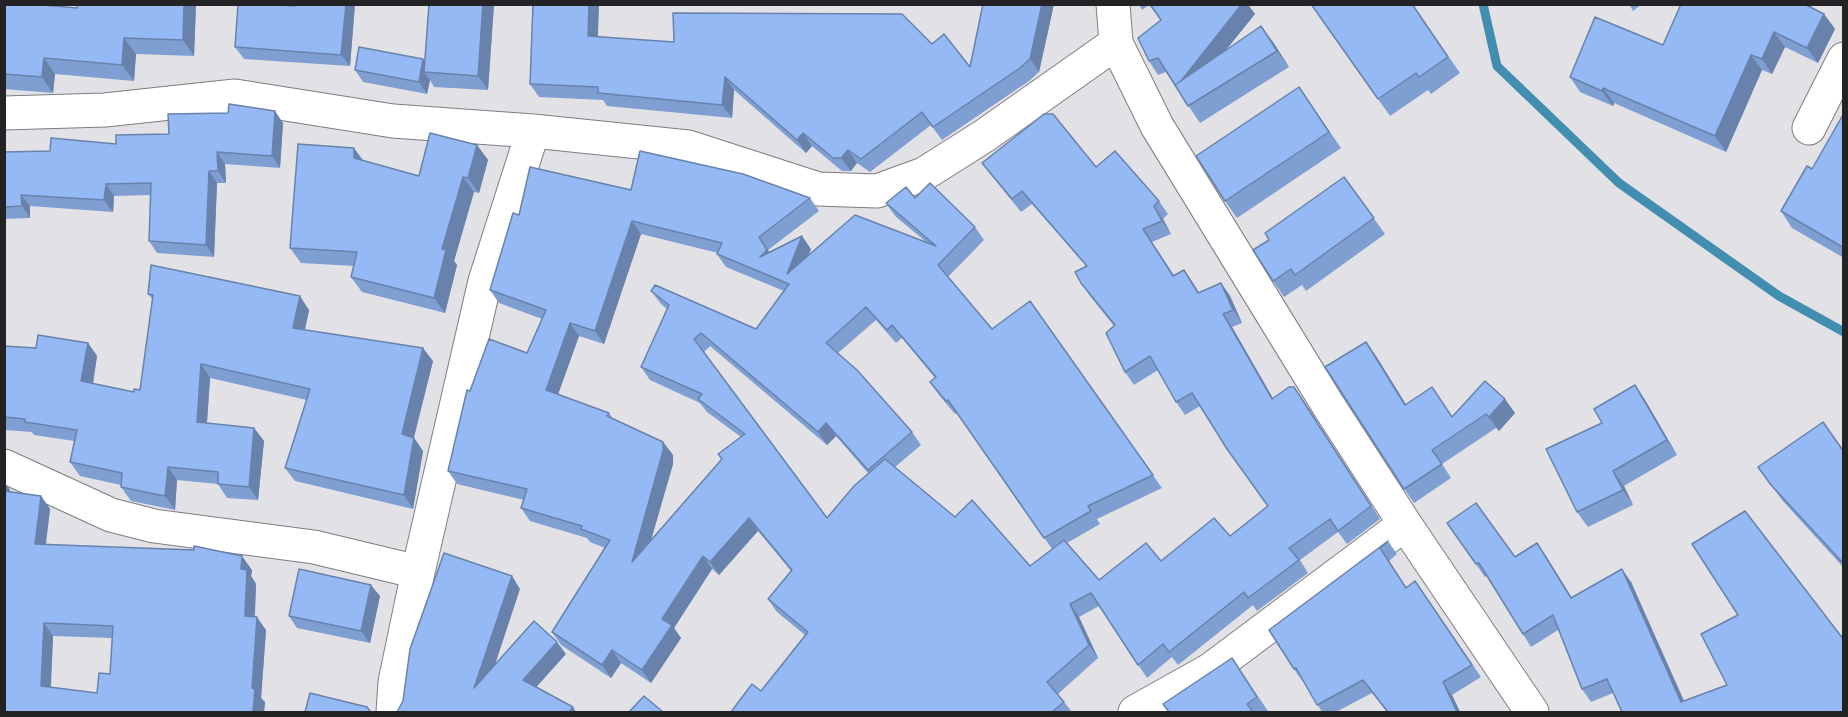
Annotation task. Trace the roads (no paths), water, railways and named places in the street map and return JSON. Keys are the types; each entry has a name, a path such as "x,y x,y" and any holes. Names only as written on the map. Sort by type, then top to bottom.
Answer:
{"street":[{"path":"1113,4 1116,43 1158,126 1405,525 1532,712"},
{"path":"4,113 105,110 235,96 393,121 533,131 688,147 818,189 877,191 924,174 984,136 1116,43"},
{"path":"1809,128 1844,58"},
{"path":"393,712 395,682 418,572 485,281 533,131"},
{"path":"4,466 111,515 154,525 314,547 418,572"},
{"path":"1141,711 1210,670 1405,525"}],"waterway":[{"path":"1483,4 1497,66 1619,183 1779,296 1844,332"}]}
